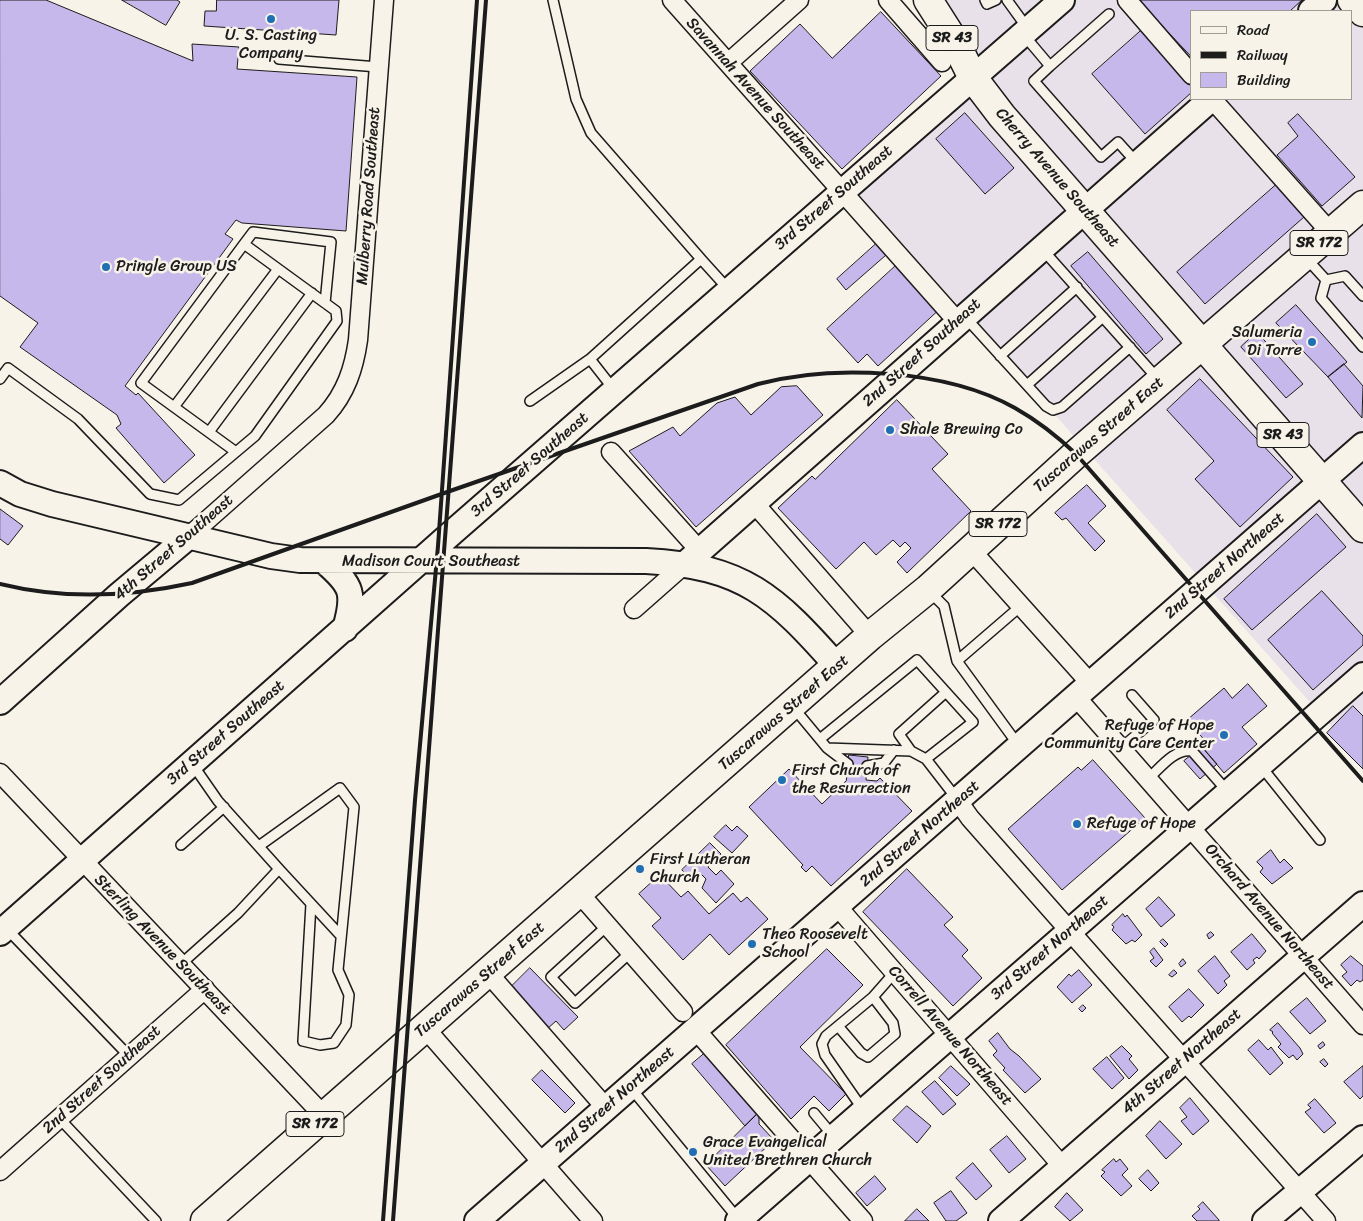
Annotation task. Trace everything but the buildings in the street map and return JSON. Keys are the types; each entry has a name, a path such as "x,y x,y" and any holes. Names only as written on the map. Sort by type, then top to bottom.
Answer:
{"main road":[{"name":"Cherry Avenue Southeast","path":"928,0 956,44 973,78 1002,116 1204,343"},
{"path":"1352,0 1363,12"},
{"name":"Tuscarawas Street East","path":"206,1221 870,636 928,589 970,549 1160,381 1362,208"},
{"name":"SR 43","path":"1204,343 1363,528"}],"street":[{"name":"Mulberry Road Southeast","path":"344,390 354,365 358,340 384,0"},
{"name":"Savannah Avenue Southeast","path":"672,0 842,192 961,319"},
{"path":"728,63 799,0"},
{"path":"888,0 942,62"},
{"name":"3rd Street Southeast","path":"2,927 191,764 729,290 1062,0"},
{"path":"1127,0 1190,73"},
{"path":"1312,10 1324,0"},
{"name":"2nd Street Southeast","path":"634,609 1137,163 1211,100"},
{"path":"1213,100 1331,233"},
{"name":"4th Street Southeast","path":"0,702 119,595 188,537 326,415 344,390"},
{"name":"2nd Street Northeast","path":"477,1221 630,1087 689,1020 837,906 1363,445"},
{"path":"611,452 693,557"},
{"name":"Madison Court Southeast","path":"0,483 20,494 52,504 272,556 325,562 646,561 693,557 756,589 790,615 837,666"},
{"path":"754,503 870,636"},
{"name":"Orchard Avenue Northeast","path":"970,549 1083,690 1121,748 1363,1025"},
{"path":"325,562 343,577 350,590 351,605 344,629"},
{"name":"3rd Street Northeast","path":"739,1220 1363,675"},
{"name":"Sterling Avenue Southeast","path":"0,773 324,1116"},
{"path":"958,801 970,818 1069,931 1326,1221"},
{"path":"579,893 863,1221"},
{"name":"4th Street Northeast","path":"1001,1221 1363,904"},
{"name":"Correll Avenue Northeast","path":"837,906 1063,1167"},
{"path":"488,973 606,1108"},
{"name":"2nd Street Southeast","path":"0,1171 205,989"},
{"path":"425,1028 593,1221"},
{"path":"1265,1221 1363,1138"}],"lane":[{"path":"553,0 576,100 591,133 729,290"},
{"path":"985,0 987,4 996,0"},
{"path":"1008,0 1025,32 1050,66"},
{"path":"1109,14 1034,81 1101,156 1118,142 1137,163"},
{"path":"279,59 378,67"},
{"path":"236,452 140,383 253,232 331,242 325,302"},
{"path":"0,379 8,368 78,419 150,494 179,500 255,436 337,321 336,311 244,244"},
{"path":"1041,248 1160,381"},
{"path":"1304,256 1326,280"},
{"path":"530,401 590,358 701,259"},
{"path":"174,407 278,269"},
{"path":"1326,280 1345,276 1363,296"},
{"path":"1326,280 1321,298 1363,347"},
{"path":"1000,356 1077,288"},
{"path":"209,432 312,293"},
{"path":"1027,385 1103,317"},
{"path":"961,319 1000,356 1046,406 1057,410 1130,347"},
{"path":"590,358 615,391"},
{"path":"928,589 944,606 957,661 1020,747"},
{"path":"957,661 1015,611"},
{"path":"820,739 917,660 973,722 926,759"},
{"path":"946,692 899,734 911,750 926,759 958,801"},
{"path":"1121,748 1154,720 1132,695"},
{"path":"792,706 828,748 848,764"},
{"path":"828,748 911,750"},
{"path":"867,766 884,763 894,750"},
{"path":"1148,779 1177,754 1185,750 1192,751 1228,792"},
{"path":"191,764 224,807 341,936"},
{"path":"1259,765 1320,840"},
{"path":"259,846 340,788 354,807 338,970 349,996 346,1025 334,1043 320,1045 303,1041 311,904"},
{"path":"181,845 224,807"},
{"path":"181,964 238,913 279,869"},
{"path":"608,925 551,977 575,1003 631,952"},
{"path":"2,927 129,1056"},
{"path":"864,1111 825,1055 822,1044 826,1036 874,997 895,972"},
{"path":"838,1026 860,1053 868,1057 895,1034 893,1023 874,997"},
{"path":"630,1087 739,1220"},
{"path":"814,1113 834,1137"},
{"path":"59,1118 156,1221"}],"shaded area":[{"path":"939,0 1363,0 1363,762 858,193 992,79 973,57"}],"railway":[{"path":"383,1221 415,800 438,546 477,0"},
{"path":"393,1221 486,0"},
{"path":"0,584 48,593 96,595 120,594 192,583 758,384 820,374 889,374 923,378 956,385 987,395 1015,408 1069,447 1363,781"}],"place":[{"name":"U. S. Casting Company","path":"271,19"},
{"name":"Pringle Group US","path":"106,267"},
{"name":"Salumeria Di Torre","path":"1312,342"},
{"name":"Shale Brewing Co","path":"890,430"},
{"name":"Refuge of Hope Community Care Center","path":"1224,735"},
{"name":"First Church of the Resurrection","path":"782,780"},
{"name":"Refuge of Hope","path":"1077,824"},
{"name":"First Lutheran Church","path":"640,869"},
{"name":"Theo Roosevelt School","path":"752,944"},
{"name":"Grace Evangelical United Brethren Church","path":"693,1152"}]}
